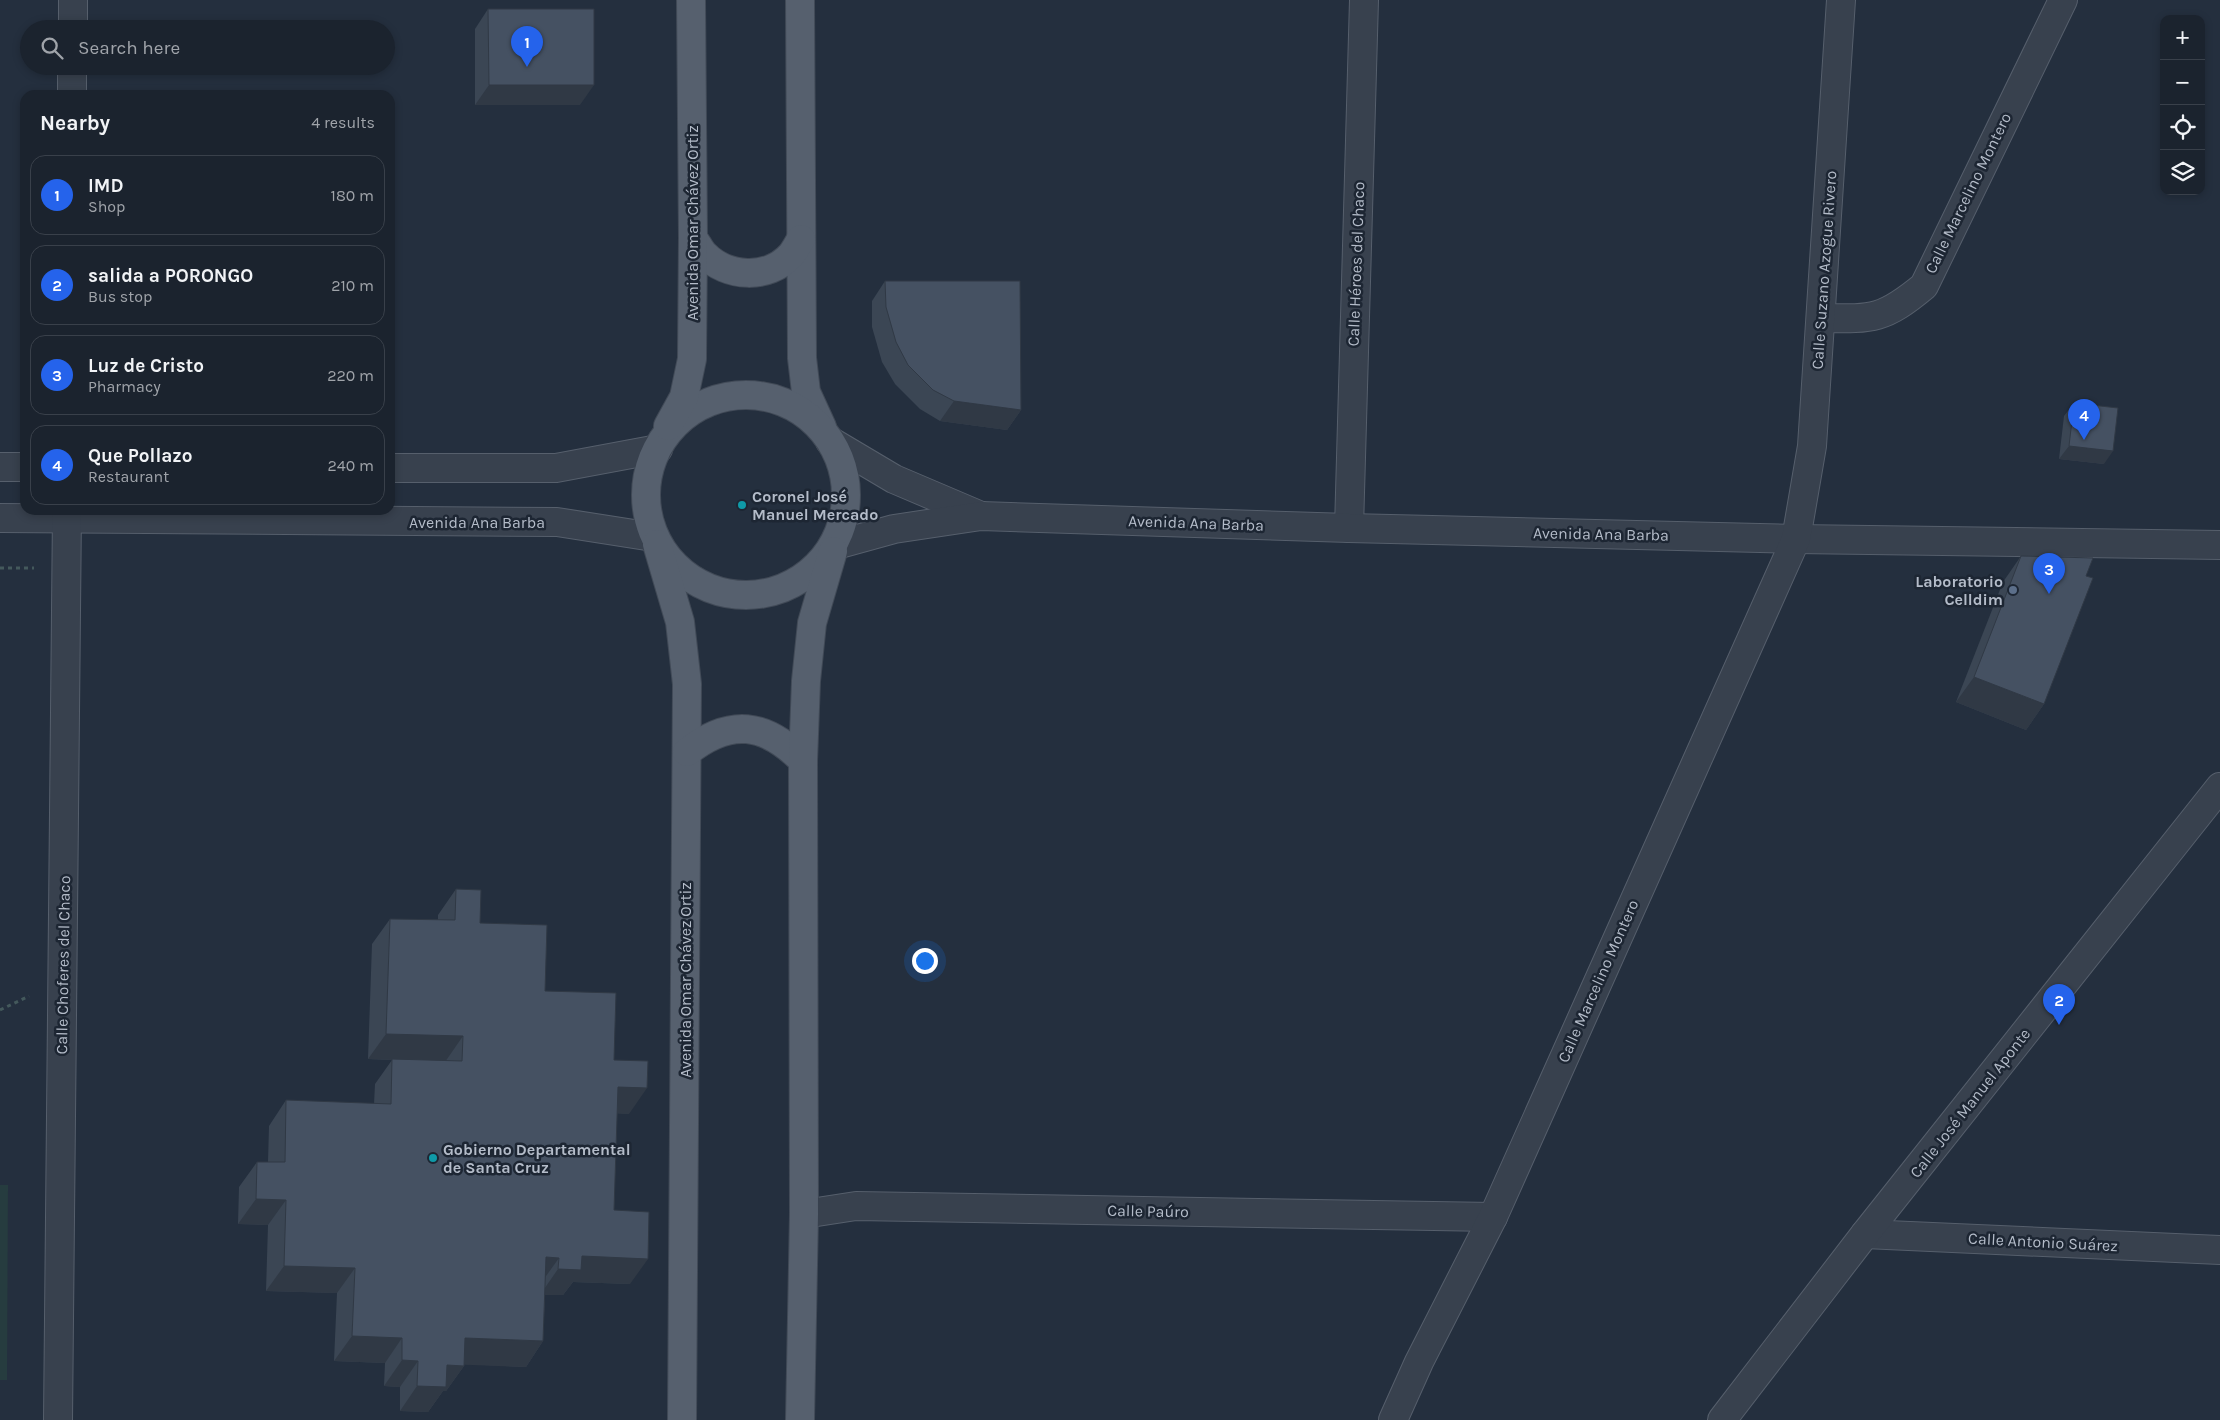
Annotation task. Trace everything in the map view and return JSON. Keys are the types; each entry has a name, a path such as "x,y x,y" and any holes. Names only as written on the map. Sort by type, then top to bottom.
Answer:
{"main road":[{"name":"Avenida Omar Chávez Ortiz","path":"682,1420 687,684 680,622 647,515 646,492 649,470 659,444 684,397 692,359 691,0"},
{"path":"800,0 802,358 806,392 841,466 846,492 844,519 812,622 806,681 803,762 804,1214 800,1420"},
{"path":"693,238 704,254 719,266 737,273 756,273 775,267 790,255 801,239"},
{"path":"659,444 682,417 710,401 741,395 773,398 802,411 827,437"},
{"path":"655,541 680,571 709,589 743,596 778,591 808,575 834,548"},
{"path":"687,752 704,739 718,733 747,729 768,734 787,745 803,762"}],"street":[{"path":"73,0 73,20"},
{"name":"Calle Héroes del Chaco","path":"1349,528 1364,0"},
{"name":"Calle Suzano Azogue Rivero","path":"1796,538 1812,446 1841,0"},
{"name":"Calle Marcelino Montero","path":"1821,318 1863,319 1888,312 1900,306 1924,286 2063,0"},
{"path":"72,75 72,90"},
{"name":"Avenida Ana Barba","path":"827,437 894,479 981,516"},
{"path":"395,468 556,468 659,444"},
{"path":"0,466 20,467"},
{"name":"Avenida Ana Barba","path":"0,518 67,515 557,522 655,541"},
{"name":"Calle Choferes del Chaco","path":"58,1420 67,515"},
{"name":"Avenida Ana Barba","path":"834,548 894,530 981,516 1349,528 2220,545"},
{"name":"Calle Marcelino Montero","path":"1393,1420 1493,1217 1796,538"},
{"name":"Calle José Manuel Aponte","path":"1722,1420 1865,1234 2220,787"},
{"name":"Calle Paúro","path":"804,1214 856,1206 1493,1217"},
{"name":"Calle Antonio Suárez","path":"1865,1234 2220,1250"}],"path":[{"path":"0,1010 33,994"}],"green space":[{"path":"0,1185 8,1185 7,1380 0,1380"}],"building":[{"path":"488,9 594,9 594,85 489,85"},
{"path":"885,281 1020,281 1021,410 954,401 933,390 908,365 896,342 886,307"},
{"path":"2074,403 2118,408 2113,451 2069,446"},
{"path":"2021,556 2093,558 2086,576 2093,578 2044,704 1974,677"},
{"name":"Gobierno Departamental de Santa Cruz","path":"456,889 481,890 480,923 547,925 545,991 616,993 614,1060 648,1061 647,1088 618,1087 614,1210 649,1212 648,1259 582,1256 581,1270 558,1269 559,1258 546,1257 543,1341 465,1338 464,1366 447,1365 446,1387 417,1386 418,1361 402,1360 402,1338 352,1336 355,1268 284,1266 286,1200 256,1199 257,1162 285,1162 286,1100 391,1104 392,1059 462,1061 463,1036 386,1034 390,919 455,920"}],"place":[{"name":"IMD","path":"527,67"},
{"name":"Que Pollazo","path":"2084,440"},
{"name":"Coronel José Manuel Mercado","path":"742,505"},
{"name":"Laboratorio Celldim","path":"2013,590"},
{"name":"Luz de Cristo","path":"2049,594"},
{"name":"salida a PORONGO","path":"2059,1025"},
{"name":"Gobierno Departamental de Santa Cruz","path":"433,1158"}]}
